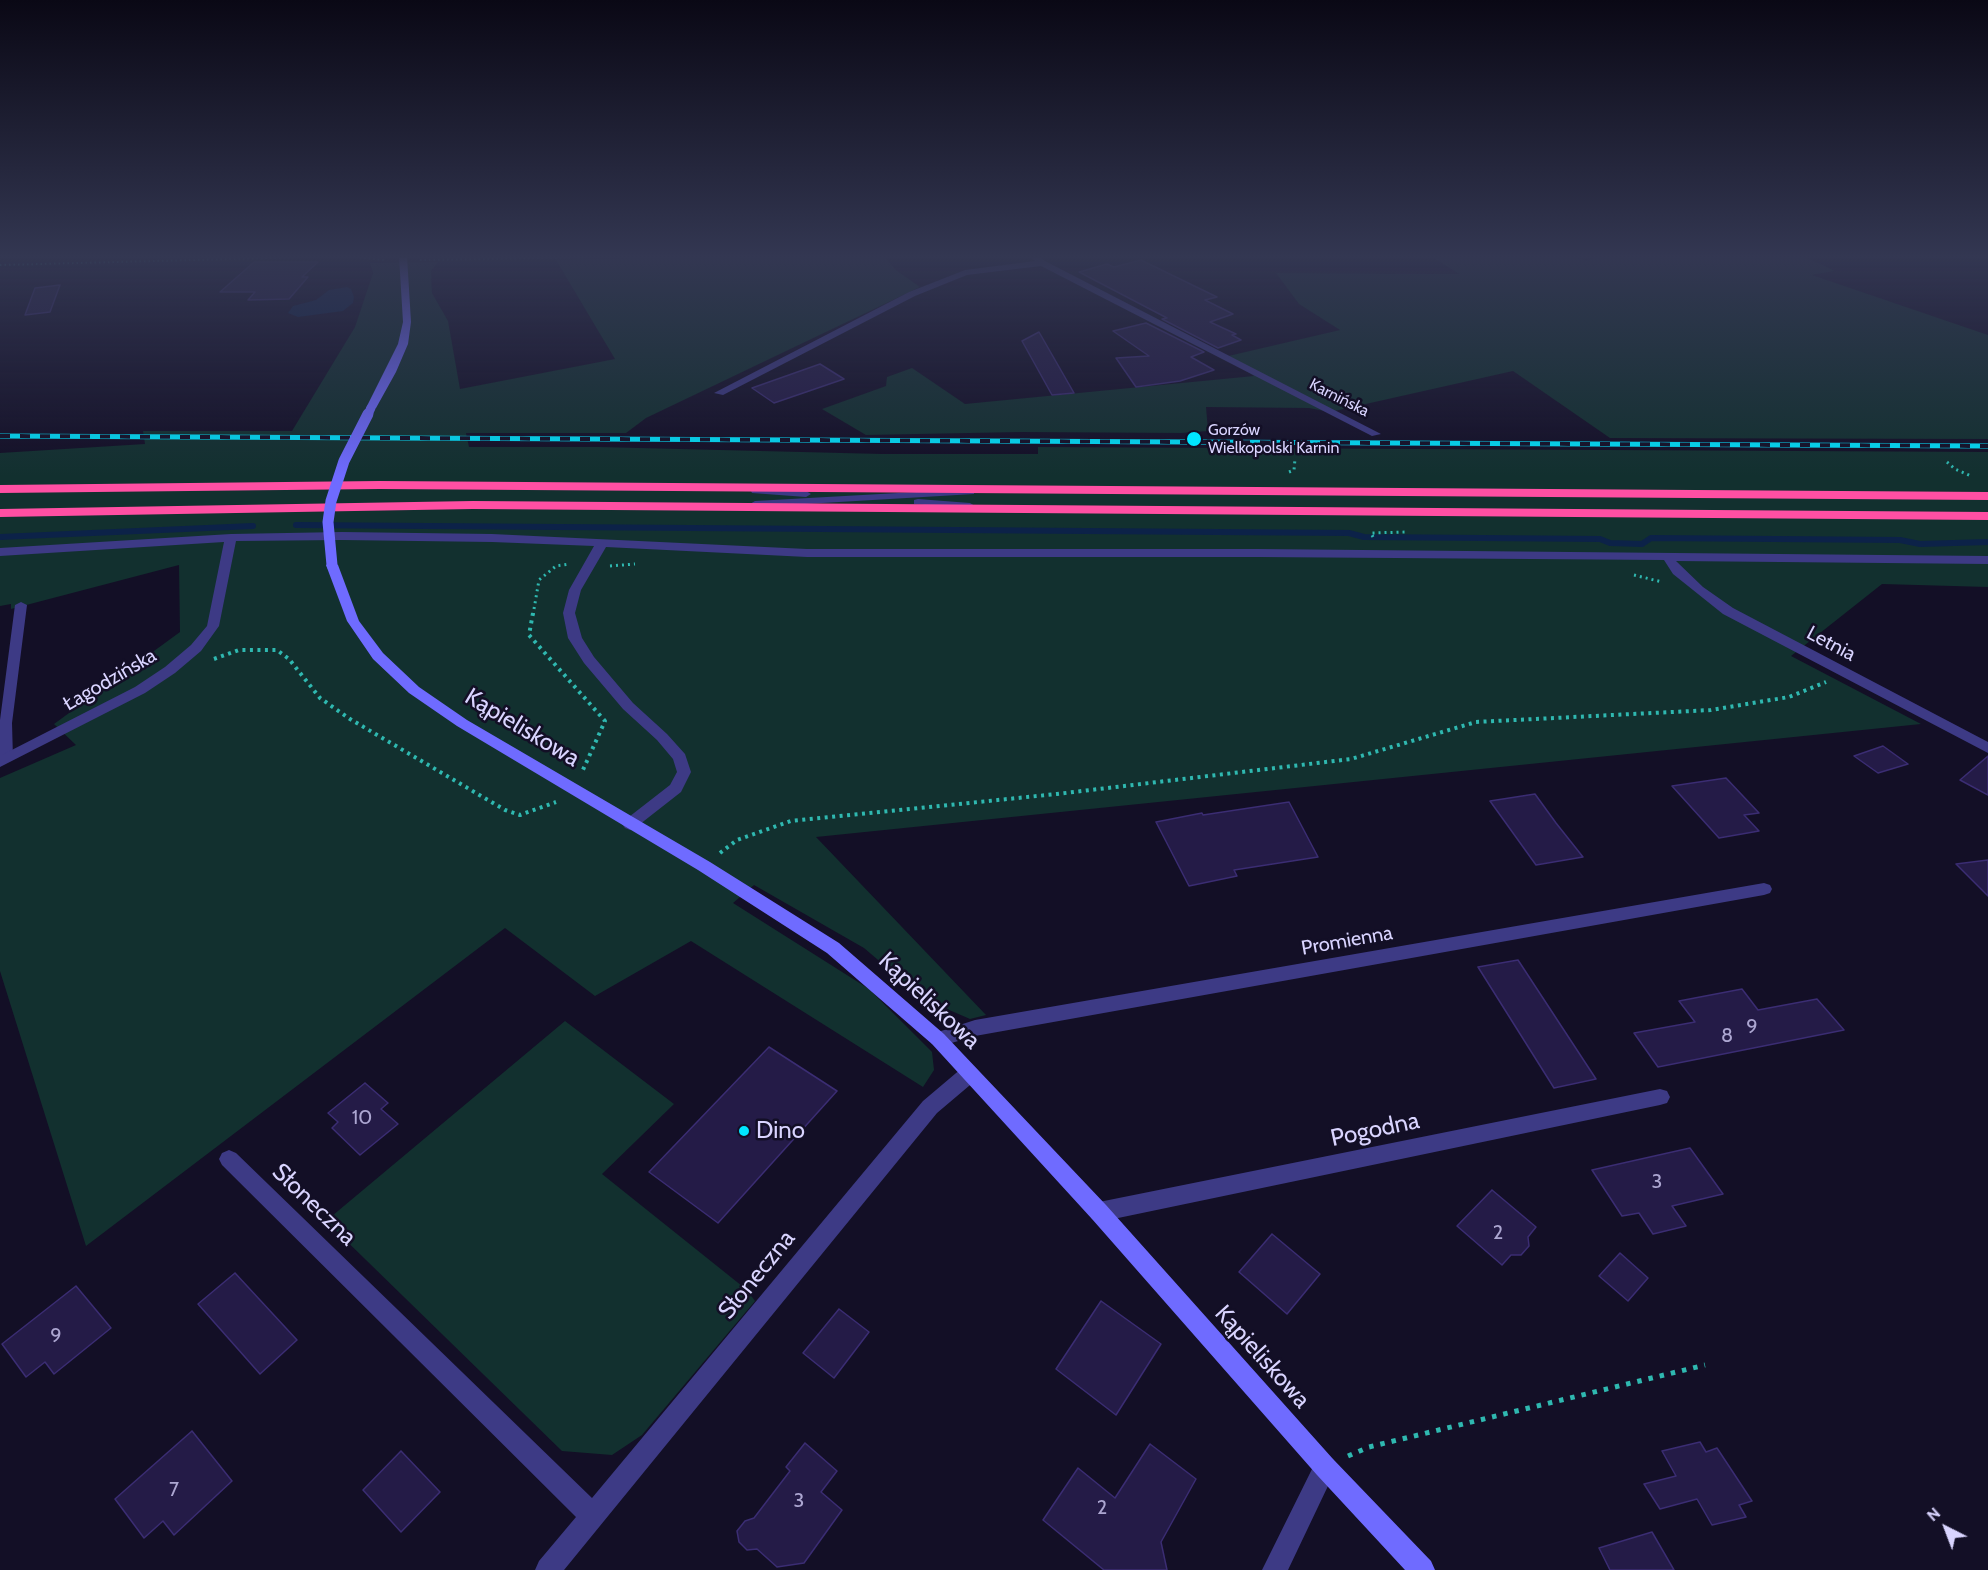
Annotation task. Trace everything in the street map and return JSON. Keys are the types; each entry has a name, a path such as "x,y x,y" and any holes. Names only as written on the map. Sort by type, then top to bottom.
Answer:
{"highway":[{"path":"0,489 380,485 1988,496"},
{"path":"0,513 450,506 1988,516"}],"street":[{"name":"Kąpieliskowa","path":"404,329 403,344 391,372 344,461 331,501 328,522 332,566 353,621 378,656 414,690 462,723 704,866 832,948 938,1039 1100,1212 1325,1467 1422,1570"},
{"path":"719,393 843,329"},
{"name":"Karnińska","path":"1173,329 1376,434"},
{"path":"0,552 231,538 342,536 492,538 736,551 899,555 1259,553 1988,561"},
{"name":"Łagodzińska","path":"3,760 140,690 170,670 196,648 213,626 231,538"},
{"path":"601,544 575,590 569,613 575,638 589,660 628,706 662,737 680,758 684,772 676,788 630,824"},
{"name":"Letnia","path":"1668,558 1677,571 1728,611 1988,748"},
{"name":"Promienna","path":"938,1039 975,1028 1764,889"},
{"name":"Słoneczna","path":"548,1570 930,1107 969,1074"},
{"name":"Pogodna","path":"1100,1212 1660,1098"},
{"name":"Słoneczna","path":"229,1159 593,1516"},
{"path":"1275,1570 1325,1467"}],"lane":[{"path":"706,487 1028,510"},
{"path":"700,507 1026,489"},
{"path":"3,760 21,605"}],"path":[{"path":"1294,470 1295,459"},
{"path":"1947,462 1964,474"},
{"path":"207,663 239,650 277,650 289,659 320,698 350,719 505,810 520,815 559,800 574,789 604,721 529,635 539,580 546,572 566,564 589,567 635,564"},
{"path":"1625,573 1670,584"},
{"path":"704,866 737,840 791,821 1057,795 1351,759 1476,722 1711,710 1789,697 1846,674"},
{"path":"1325,1467 1369,1447 1705,1365"}],"green space":[{"path":"354,329 449,329 460,389 615,359 597,329 832,329 646,418 626,433 466,433 469,447 599,447 882,454 1038,454 1038,447 1988,452 1988,587 1882,584 1791,656 1921,724 816,837 986,1015 970,1019 924,999 864,948 754,885 733,903 869,989 932,1052 934,1070 923,1087 691,941 595,996 505,928 86,1246 0,971 0,778 76,745 54,724 180,632 179,565 11,609 11,604 0,606 0,453 145,444 143,431 292,431"},
{"path":"1971,329 1988,335 1988,439 1610,438 1513,371 1330,412 1309,408 1206,407 1208,431 1181,433 1021,432 866,435 822,409 886,386 887,377 912,368 965,404 1254,376 1224,357 1340,330"},
{"path":"565,1021 674,1104 602,1174 747,1290 755,1301 642,1435 612,1455 562,1451 326,1221"}],"building":[{"path":"1159,329 1204,352 1191,357 1214,370 1180,381 1136,387 1116,358 1149,356 1113,331"},
{"path":"1182,329 1226,329 1236,334 1232,335 1241,340 1218,348"},
{"path":"1039,332 1074,393 1052,395 1022,341"},
{"path":"820,364 844,379 774,403 752,388"},
{"path":"1883,746 1908,764 1878,773 1854,756"},
{"path":"1988,756 1988,795 1960,780"},
{"path":"1726,778 1759,813 1744,815 1759,831 1719,838 1672,786"},
{"path":"1535,794 1583,857 1536,865 1490,801"},
{"path":"1289,802 1318,857 1234,870 1237,876 1189,886 1156,822 1202,813 1203,815"},
{"path":"1988,860 1988,896 1956,864"},
{"path":"1518,960 1596,1079 1554,1088 1478,967"},
{"path":"1742,989 1758,1010 1817,999 1844,1030 1658,1067 1634,1033 1695,1022 1679,1001"},
{"name":"Dino","path":"769,1047 837,1091 718,1223 649,1172"},
{"path":"365,1083 388,1103 381,1109 398,1124 360,1155 332,1128 338,1122 328,1113"},
{"path":"1690,1148 1723,1194 1672,1206 1686,1226 1653,1234 1639,1213 1622,1216 1592,1170"},
{"path":"1492,1190 1536,1227 1528,1237 1529,1246 1521,1255 1511,1255 1502,1265 1457,1226"},
{"path":"1272,1234 1320,1274 1287,1314 1239,1272"},
{"path":"1620,1253 1648,1278 1628,1301 1599,1276"},
{"path":"235,1273 297,1340 260,1374 198,1304"},
{"path":"76,1286 111,1328 54,1374 45,1362 26,1377 2,1344"},
{"path":"1101,1301 1161,1344 1116,1415 1056,1369"},
{"path":"839,1309 869,1332 834,1378 803,1353"},
{"path":"192,1431 232,1481 174,1535 163,1521 144,1538 115,1499"},
{"path":"1700,1442 1706,1452 1717,1448 1752,1501 1739,1505 1746,1517 1712,1525 1697,1499 1660,1509 1644,1484 1676,1476 1662,1451"},
{"path":"805,1443 837,1471 821,1492 842,1510 804,1563 777,1567 757,1549 747,1550 739,1542 737,1531 745,1521 754,1518 790,1471 786,1467"},
{"path":"1150,1444 1196,1479 1161,1542 1167,1570 1104,1570 1043,1520 1078,1468 1115,1498"},
{"path":"401,1451 440,1492 401,1532 363,1490"},
{"path":"1652,1532 1674,1570 1610,1570 1599,1548"}],"waterway":[{"path":"296,525 1349,533 1364,537 1600,539 1610,543 1642,544 1651,538 1900,540 1920,544 1988,542"},
{"path":"0,537 253,526"}],"railway":[{"path":"0,436 1988,446"}],"place":[{"name":"Gorzów Wielkopolski Karnin","path":"1194,439"},
{"name":"Dino","path":"744,1131"}]}
